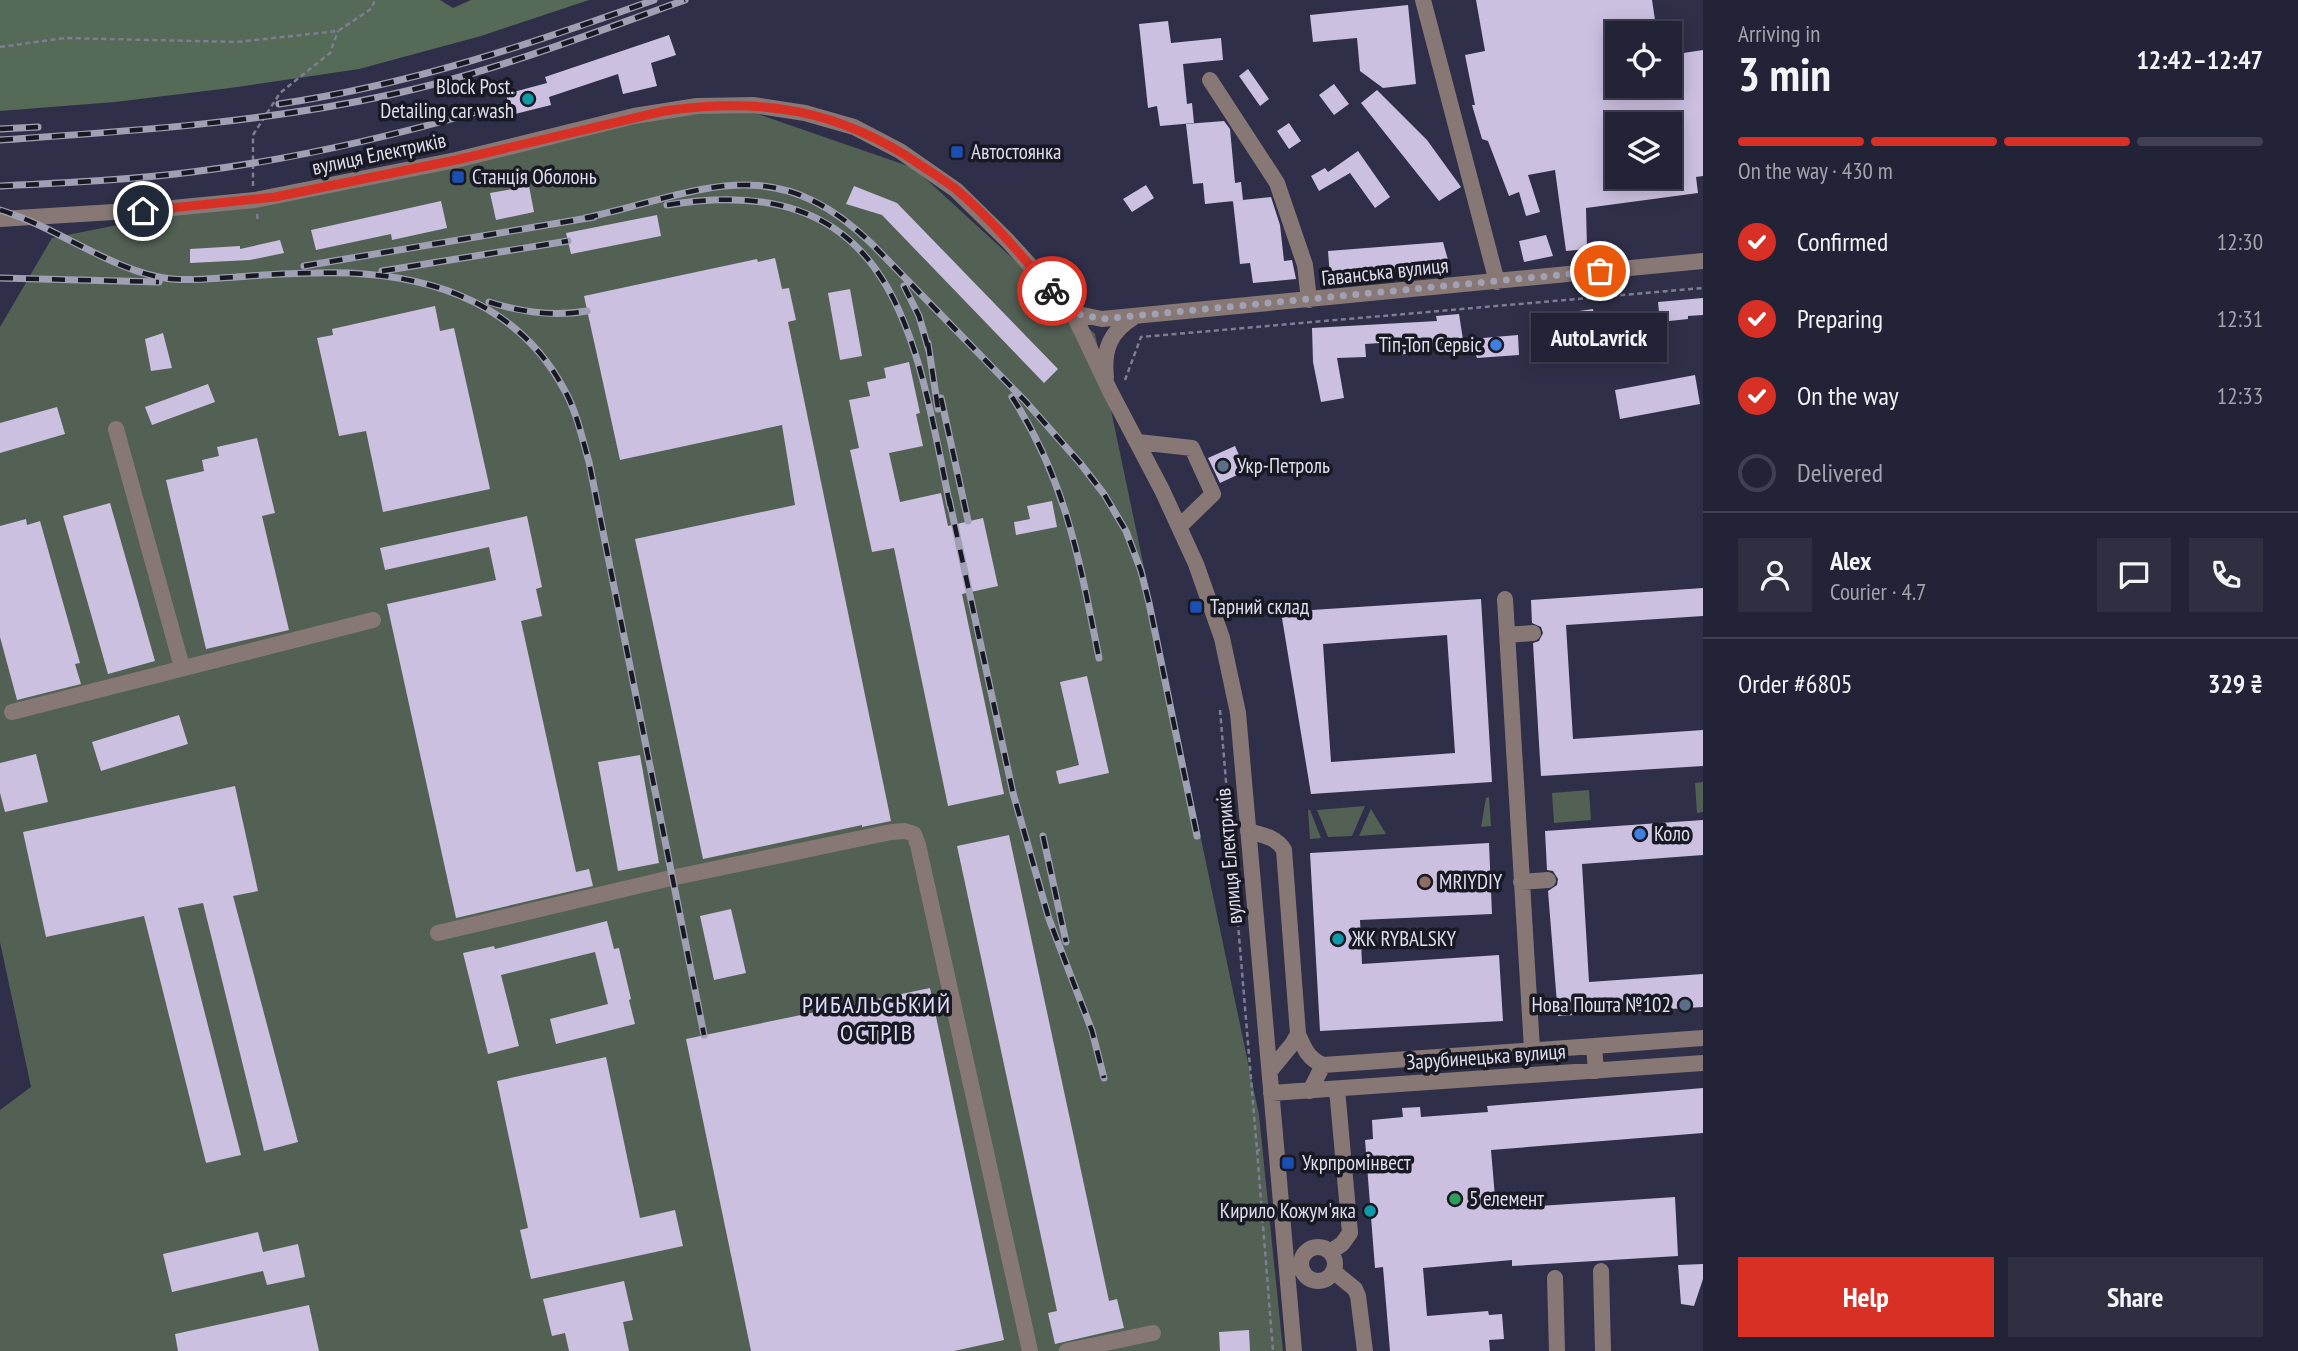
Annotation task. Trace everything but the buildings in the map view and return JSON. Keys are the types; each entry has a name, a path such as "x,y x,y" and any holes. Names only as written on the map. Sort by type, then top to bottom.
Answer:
{"street":[{"path":"1423,0 1497,282"},
{"path":"1210,80 1277,183 1305,265 1309,300"},
{"name":"вулиця Електриків","path":"0,219 255,200 456,160 643,114 697,106 753,105 805,113 854,127 900,151 956,190 1008,241 1073,313 1196,564 1222,638 1238,713 1276,1149 1294,1267 1294,1351"},
{"name":"Гаванська вулиця","path":"1073,313 1102,319 1703,261"},
{"path":"1106,383 1104,365 1109,343 1118,329 1135,316"},
{"path":"116,429 182,667"},
{"path":"1138,442 1192,448 1213,494 1179,527"},
{"path":"1505,599 1532,1049"},
{"path":"12,712 373,620"},
{"path":"1507,635 1533,633"},
{"path":"438,933 697,872 891,832 905,831 914,834 1030,1351"},
{"path":"1248,831 1270,837 1281,844 1284,850 1298,1034 1307,1054 1314,1061 1323,1065 1703,1038"},
{"path":"1521,882 1548,880"},
{"path":"1269,1071 1298,1034"},
{"path":"1594,1046 1596,1071"},
{"name":"Зарубинецька вулиця","path":"1271,1093 1703,1063"},
{"path":"1310,1091 1323,1065"},
{"path":"1330,1252 1342,1244 1350,1233 1337,1089"},
{"path":"1325,1248 1330,1252 1335,1265 1333,1271 1322,1280 1315,1280 1294,1267 1311,1249 1325,1248"},
{"path":"1333,1271 1355,1289 1359,1296 1365,1351"},
{"path":"1601,1271 1603,1351"},
{"path":"1555,1278 1557,1351"},
{"path":"1068,1351 1153,1333"}],"path":[{"path":"0,47 65,38 237,42 338,31 371,9 375,0"},
{"path":"258,222 253,182 253,135 279,93 330,53 338,31"},
{"path":"1125,380 1141,337 1703,288"},
{"path":"1219,703 1273,1351"},
{"path":"1257,1150 1276,1149"}],"green space":[{"path":"0,0 440,0 453,8 471,0 589,0 481,36 359,69 115,102 0,111"},
{"path":"729,104 914,168 1095,334 1259,1115 1283,1351 0,1351 0,1110 31,1087 0,942 0,327 52,238"},
{"path":"1703,782 1703,812 1697,813 1695,783"},
{"path":"1589,790 1591,820 1554,823 1552,793"},
{"path":"1489,797 1491,826 1481,827 1486,798"},
{"path":"1365,806 1352,836 1328,837 1317,810"},
{"path":"1371,809 1386,834 1359,836"},
{"path":"1310,810 1321,838 1310,839"}],"railway":[{"path":"279,104 375,86 469,61 654,0"},
{"path":"0,140 244,119 341,105 427,86 501,65 685,0"},
{"path":"0,186 120,179 229,167 337,147 480,111"},
{"path":"0,129 38,127"},
{"path":"585,218 700,190 734,185 768,187 801,196 836,214 872,244 1026,402 1080,463 1104,494 1126,531 1141,571 1149,603 1197,836"},
{"path":"667,205 743,200 802,212 847,238 880,276 905,325 923,380 950,506"},
{"path":"0,210 43,227 129,268 172,279 353,273 426,284 459,295 491,311 519,332 544,359 569,399 589,462 704,1035"},
{"path":"304,266 594,217"},
{"path":"382,271 568,241"},
{"path":"0,278 159,282"},
{"path":"904,286 919,316 929,351"},
{"path":"489,302 538,312 562,314 587,311"},
{"path":"928,343 938,409"},
{"path":"1012,397 1046,459 1069,523 1099,658"},
{"path":"941,398 968,521"},
{"path":"949,499 1013,793 1049,919 1092,1031 1104,1078"},
{"path":"1043,836 1066,942"}],"way so far":[{"path":"1052,291 1073,313 1102,319 1600,271"}],"place":[{"name":"Block Post. Detailing car wash","path":"528,99"},
{"name":"Автостоянка","path":"957,152"},
{"name":"Cтанція Оболонь","path":"458,177"},
{"name":"AutoLavrick","path":"1600,271"},
{"name":"Тіп-Топ Сервіс","path":"1496,345"},
{"name":"Укр-Петроль","path":"1223,466"},
{"name":"Тарний склад","path":"1196,607"},
{"name":"Коло","path":"1640,834"},
{"name":"MRIYDIY","path":"1425,882"},
{"name":"ЖК RYBALSKY","path":"1338,939"},
{"name":"Нова Пошта №102","path":"1685,1005"},
{"name":"Укрпромінвест","path":"1288,1163"},
{"name":"5 елемент","path":"1455,1199"},
{"name":"Кирило Кожум'яка","path":"1370,1211"}],"district":[{"name":"РИБАЛЬСЬКИЙ ОСТРІВ","path":"877,1019"}],"route":[{"path":"143,211 275,197 456,160 634,116 697,106 753,105 805,113 854,127 900,151 956,190 1008,241 1052,291"}]}
